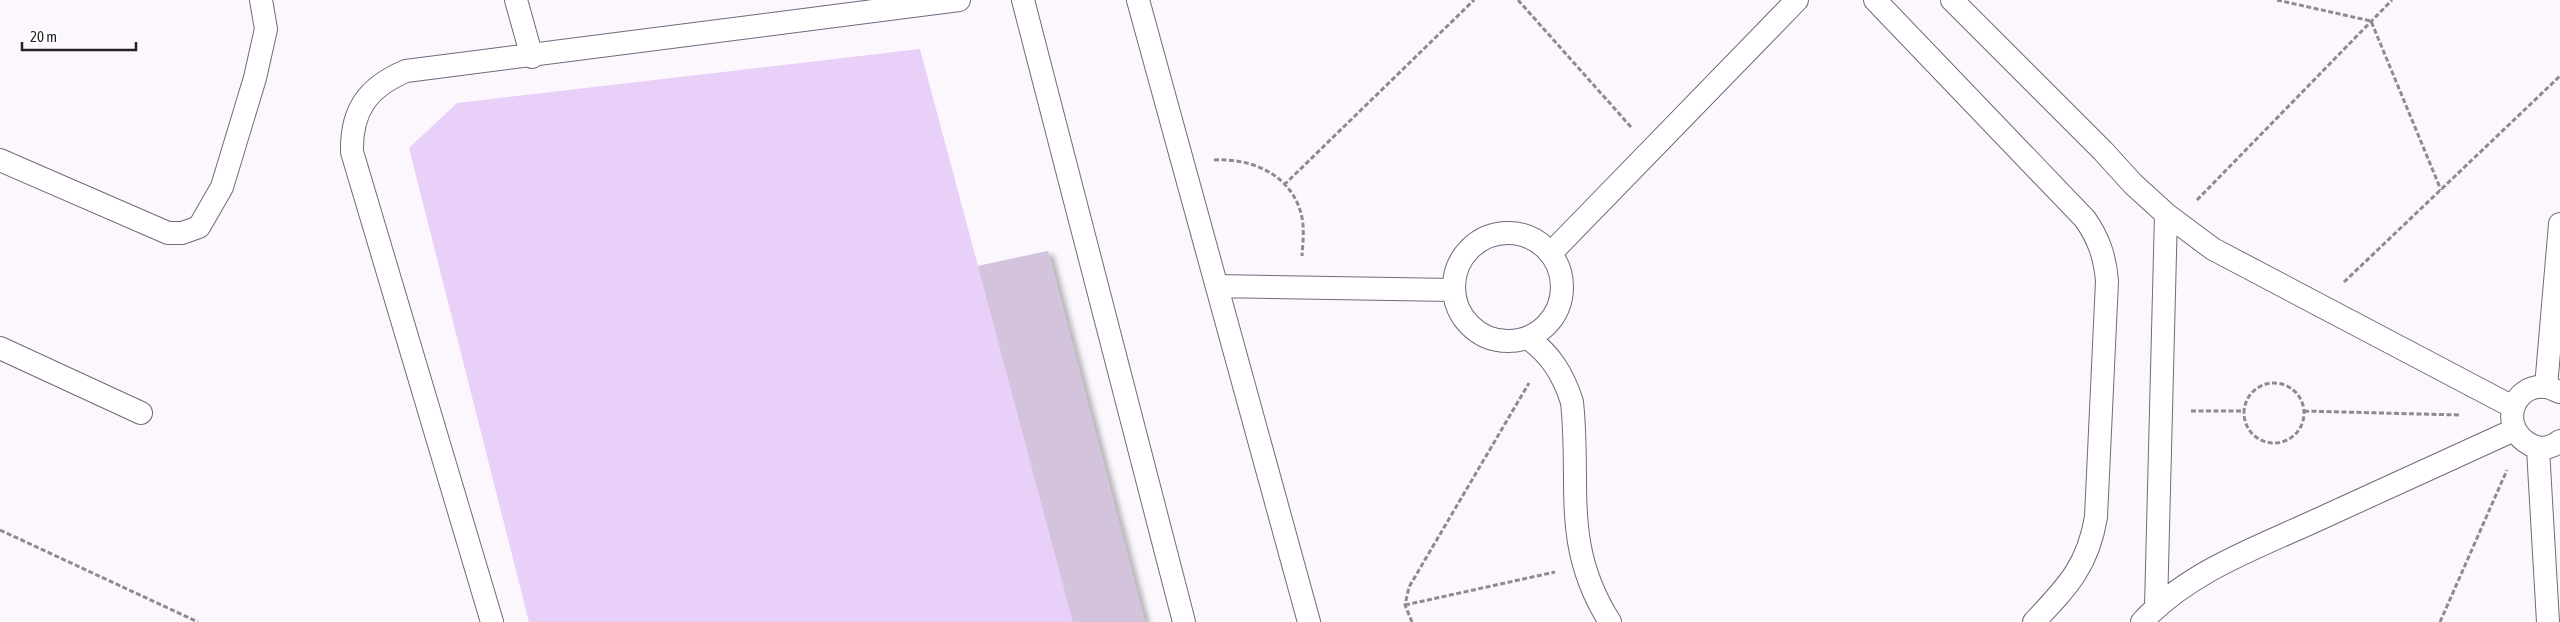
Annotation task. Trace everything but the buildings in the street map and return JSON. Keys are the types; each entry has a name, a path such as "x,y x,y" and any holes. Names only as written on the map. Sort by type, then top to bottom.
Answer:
{"lane":[{"path":"0,160 168,233 182,234 199,226 222,187 255,78 266,29 261,0"},
{"path":"516,0 532,56"},
{"path":"492,622 352,152 352,136 360,106 372,90 388,79 406,71 959,0"},
{"path":"1023,0 1184,622"},
{"path":"1138,0 1308,622"},
{"path":"1551,252 1797,0"},
{"path":"1875,0 2085,219 2101,247 2106,264 2107,281 2096,507 2092,539 2076,576 2034,622"},
{"path":"1952,0 2103,151 2133,184 2171,218 2213,248 2514,407"},
{"path":"2149,614 2171,218"},
{"path":"2548,622 2524,439 2511,417 2514,407 2521,396 2533,389 2553,390 2560,224"},
{"path":"1505,233 1522,234 1538,242 1551,252 1559,267 1562,284 1561,301 1554,317 1542,329 1528,338 1511,341 1494,339 1478,333 1466,321 1457,306 1453,290 1455,273 1462,257 1474,244 1488,236 1505,233"},
{"path":"1217,286 1300,289 1453,290"},
{"path":"1528,338 1547,354 1565,381 1572,402 1575,518 1583,565 1590,586 1610,622"},
{"path":"0,348 141,412"},
{"path":"2149,614 2179,590 2232,559 2524,439 2554,446 2560,442"}],"path":[{"path":"1284,185 1474,0"},
{"path":"1518,0 1651,150"},
{"path":"2277,0 2371,21"},
{"path":"2171,218 2392,0"},
{"path":"2371,21 2441,190"},
{"path":"2320,305 2560,76"},
{"path":"1184,168 1197,163 1233,160 1265,169 1278,177 1300,210 1303,233 1300,289"},
{"path":"1412,622 1404,605 1408,587 1547,354"},
{"path":"2284,384 2294,390 2301,400 2304,411 2303,424 2296,434 2286,441 2274,444 2261,442 2251,434 2244,424 2242,411 2246,400 2253,391 2262,385 2284,384"},
{"path":"2159,410 2242,411"},
{"path":"2304,411 2462,416"},
{"path":"2440,622 2524,439"},
{"path":"0,530 198,622"},
{"path":"1404,605 1583,565"}],"shaded area":[{"path":"920,49 978,266 1048,251 1145,622 529,622 409,148 457,103"}]}
